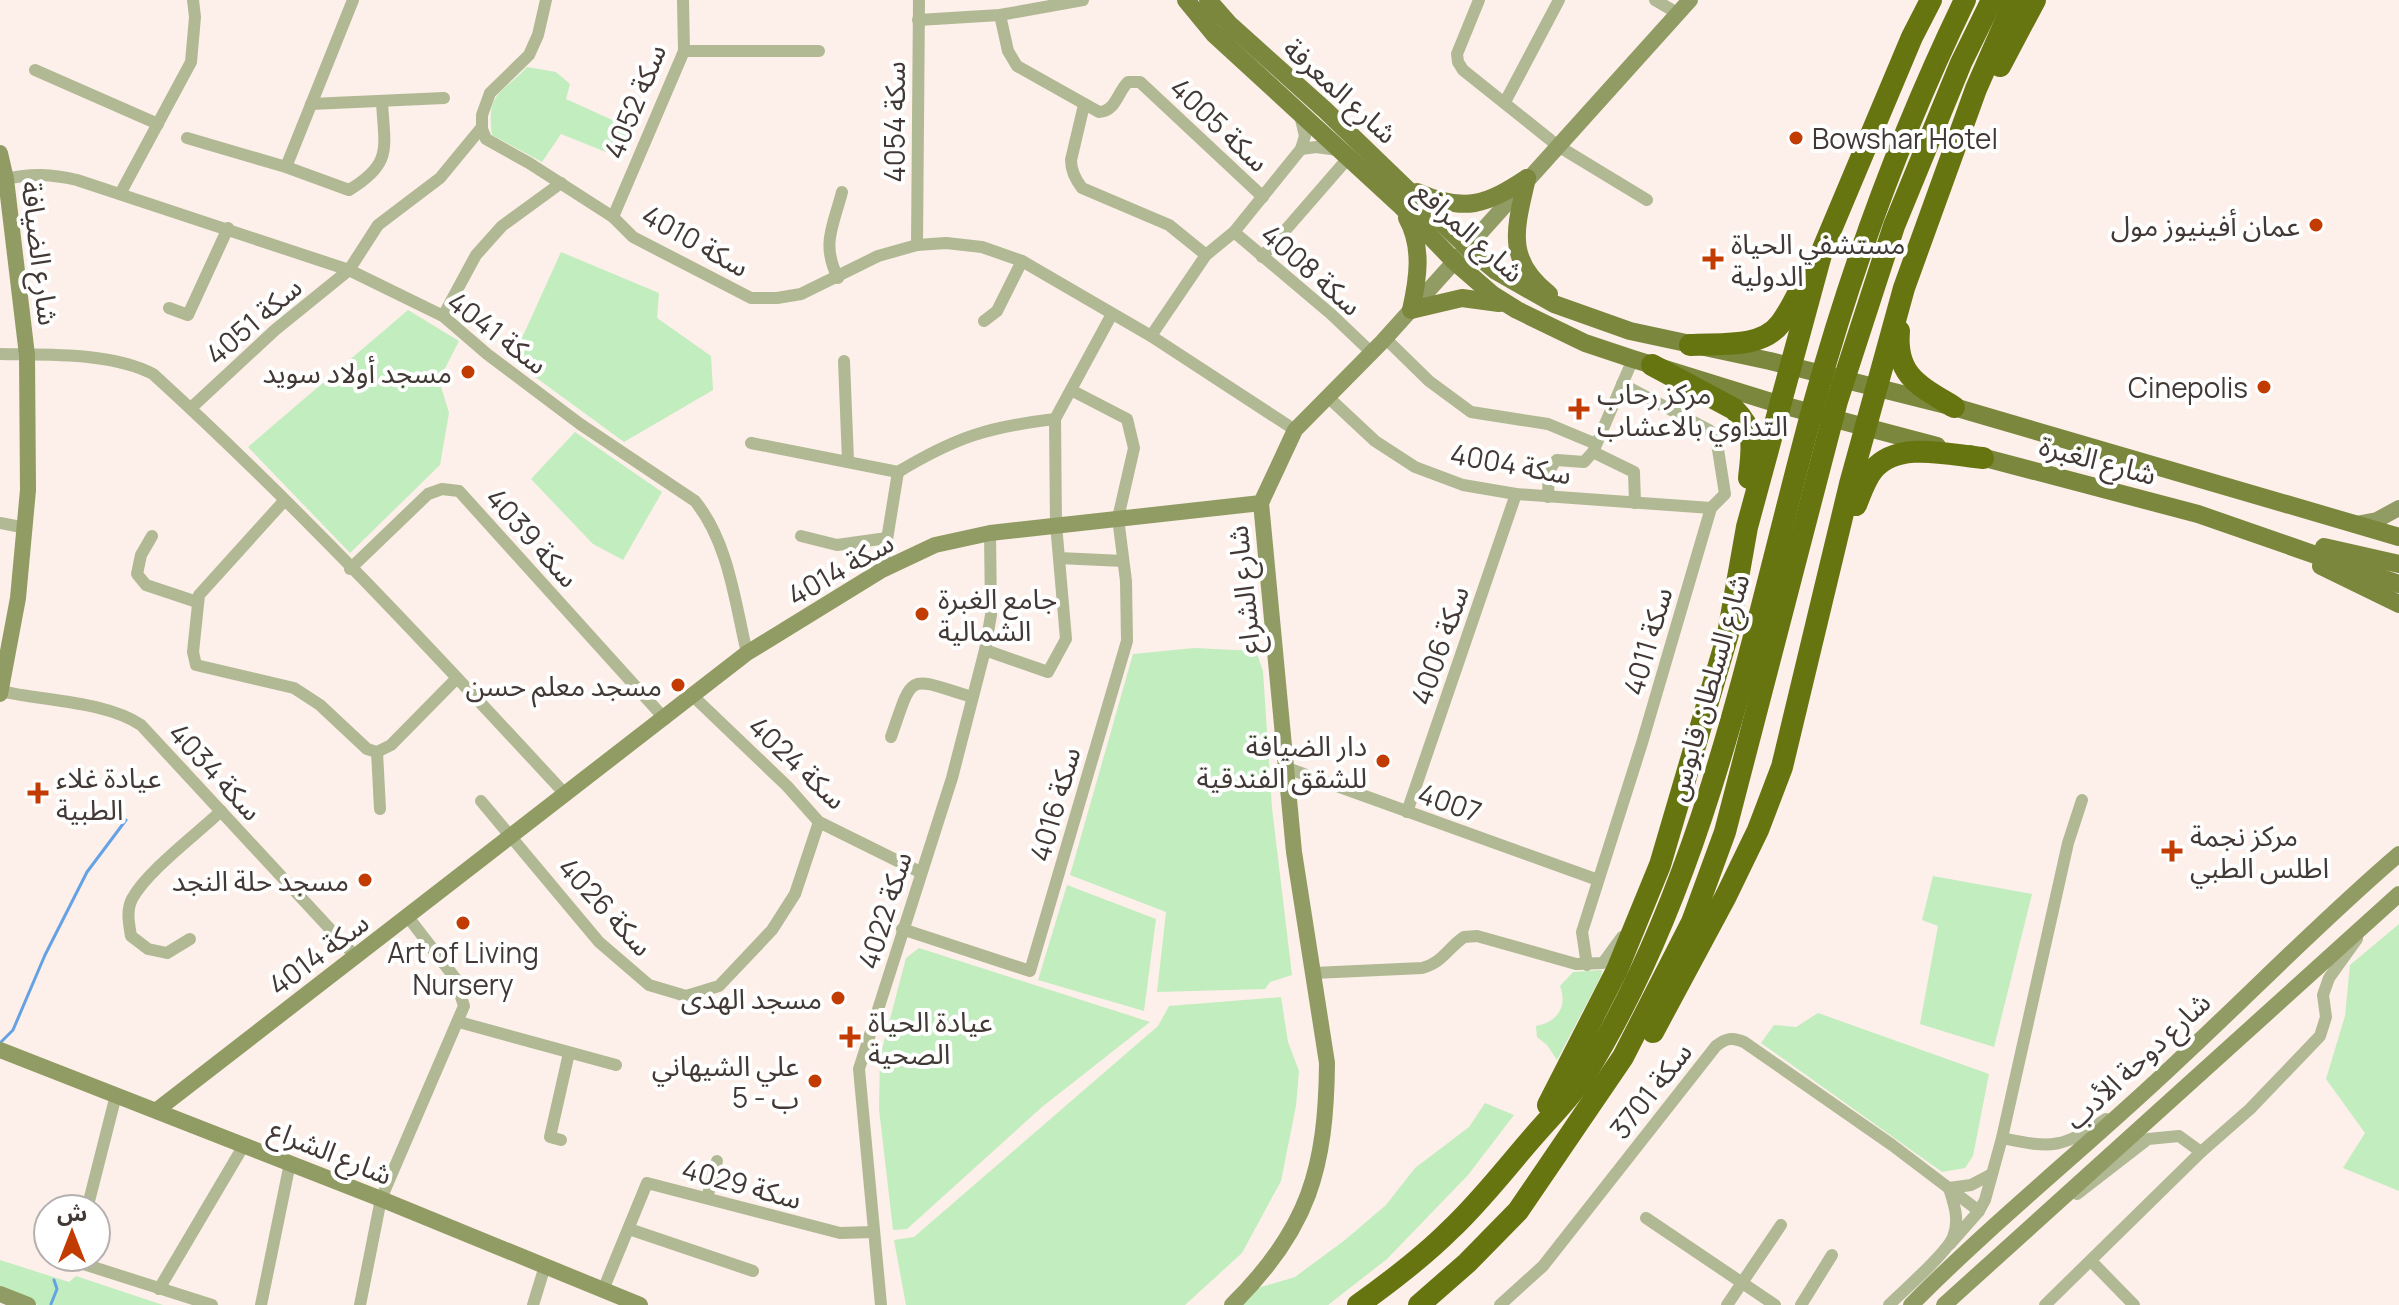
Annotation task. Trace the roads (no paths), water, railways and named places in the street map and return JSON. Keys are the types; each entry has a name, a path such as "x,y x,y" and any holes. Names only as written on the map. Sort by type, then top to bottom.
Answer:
{"highway":[{"path":"1498,1177 1542,1115 1578,1050 1660,865 1728,634 1747,527 1822,251 1905,52 1931,0"},
{"name":"شارع السلطان قابوس","path":"1419,1305 1467,1263 1518,1211 1623,1057 1692,922 1725,832 1781,577 1816,398 1871,221 1940,52 1965,0"},
{"name":"شارع السلطان قابوس","path":"1358,1305 1450,1230 1583,1078 1658,935 1698,829 1894,226 1961,63 1992,0"},
{"path":"1518,1211 1574,1151 1622,1083 1706,937 1758,830 1782,767 1836,541 1906,283 1976,89 2015,0"},
{"path":"1962,129 2035,0"},
{"path":"1822,251 1820,306 1827,324 1844,334 1864,335 1881,326 1906,283"},
{"path":"1690,345 1755,341 1770,335 1779,326 1822,251"},
{"path":"1906,283 1899,325 1902,365 1921,387 1954,407"},
{"path":"1642,362 1734,409 1744,418 1751,433 1752,446 1747,527"},
{"path":"1836,541 1865,483 1885,459 1903,452 1922,451 1983,458"},
{"path":"1757,492 1768,475 1783,461 1794,459 1816,463 1833,477 1837,486 1836,541"}],"main road":[{"name":"شارع المرافع","path":"1186,0 1214,34 1400,205 1454,261 1517,310 1585,343 1778,404"},
{"name":"شارع المعرفة","path":"1208,0 1229,24 1404,186"},
{"path":"1404,186 1436,201 1470,205 1488,201 1527,178"},
{"path":"1527,178 1516,233 1518,254 1529,277 1578,313"},
{"name":"شارع المرافع","path":"1404,186 1467,247 1529,292 1630,331 1790,366"},
{"path":"1400,205 1414,234 1418,265 1411,310 1462,298 1483,299 1517,310"},
{"name":"شارع الغبرة","path":"1790,366 1954,407 2399,537"},
{"name":"شارع الغبرة","path":"1778,404 2243,528 2399,584"},
{"path":"2243,528 2399,564"},
{"path":"2243,528 2399,604"}],"street":[{"path":"120,194 191,62 195,17 193,0"},
{"path":"286,167 353,0"},
{"path":"482,127 482,115 490,93 529,55 538,35 546,0"},
{"name":"سكة 4052","path":"613,217 684,51 683,0"},
{"name":"سكة 4054","path":"917,245 919,0"},
{"path":"918,20 1000,15 1083,0"},
{"path":"1479,0 1461,43 1458,62 1463,70 1558,146 1647,200"},
{"path":"1505,102 1559,0"},
{"path":"1655,0 1679,14"},
{"name":"شارع الشراع","path":"1232,1305 1291,1232 1317,1171 1324,1136 1327,1063 1294,852 1261,503 1295,430 1380,344 1690,0"},
{"path":"1000,15 1010,56 1017,66 1084,105 1071,160 1071,169 1082,188 1169,225 1206,255"},
{"path":"684,51 819,51"},
{"path":"35,70 158,124"},
{"name":"سكة 4005","path":"1084,105 1099,112 1108,110 1128,82 1140,82 1263,197"},
{"path":"311,104 444,98"},
{"path":"187,138 286,167 349,190 371,177 385,155 382,101"},
{"path":"1151,336 1206,255 1234,232 1301,149 1305,136 1299,112"},
{"name":"سكة 4010","path":"482,127 486,139 613,217 633,237 751,298 801,294 878,256 917,245 946,243 982,247 1022,261 1151,336 1295,430"},
{"name":"سكة 4051","path":"191,408 275,330 349,270 378,225 440,178 482,127"},
{"path":"1262,257 1346,154 1316,147 1301,149"},
{"name":"شارع الضيافة","path":"0,153 6,179 27,355 26,528 18,598 0,692"},
{"name":"سكة 4041","path":"6,179 47,174 120,194 349,270 443,316 487,354 580,424 695,501 724,556 747,653"},
{"path":"443,316 476,255 502,226 561,183"},
{"path":"838,278 828,258 828,243 842,192"},
{"path":"169,308 188,315 228,228"},
{"name":"سكة 4008","path":"1234,232 1358,341 1380,344 1471,412 1548,424 1634,472 1635,503"},
{"path":"984,321 997,311 1022,261"},
{"path":"985,650 1050,671 1066,639 1056,524 1055,419 1112,314"},
{"path":"0,354 66,356 140,367 153,374 284,501 566,795"},
{"path":"844,361 848,461"},
{"path":"1548,497 1552,463 1557,460 1584,462 1594,448 1622,384 1642,362"},
{"name":"سكة 4011","path":"1587,965 1582,932 1711,508 1725,494 1717,443 1709,430 1622,384"},
{"name":"سكة 4016","path":"902,929 1030,971 1127,641 1126,581 1118,518 1134,448 1127,419 1071,390"},
{"name":"سكة 4004","path":"1329,398 1375,441 1415,467 1463,485 1548,497 1711,508"},
{"path":"751,443 898,472 936,449 968,435 1012,424 1055,419"},
{"path":"882,570 898,472"},
{"name":"سكة 4039","path":"350,569 428,494 442,489 459,491 665,719"},
{"name":"سكة 4006","path":"1407,812 1516,494"},
{"path":"284,501 204,587 197,602 193,652 196,665 294,688 320,705 367,749 377,752 391,745 457,678"},
{"name":"سكة 4014","path":"157,1110 747,653 882,570 935,545 990,533 1261,503"},
{"path":"2356,525 2377,520 2399,508"},
{"path":"0,523 26,528"},
{"name":"سكة 4022","path":"881,1305 859,1069 952,778 985,650 991,615 990,533"},
{"path":"152,536 141,555 137,574 146,585 197,602"},
{"path":"801,536 837,545 887,538"},
{"path":"1059,558 1123,561"},
{"path":"891,737 912,684 921,682 972,697"},
{"name":"سكة 4034","path":"0,692 117,711 129,716 141,725 356,957"},
{"name":"سكة 4024","path":"694,697 787,786 819,822 920,872"},
{"path":"377,752 380,809"},
{"name":"4007","path":"1287,768 1598,880"},
{"path":"1889,1305 1950,1244 1985,1200 2002,1138 2065,854 2082,800"},
{"path":"481,801 511,837"},
{"path":"190,939 167,953 148,949 131,936 128,918 131,901 155,871 221,811"},
{"name":"سكة 4026","path":"511,837 599,942 649,985 686,996 719,986 772,930 795,894 819,822"},
{"name":"شارع دوحة الأدب","path":"1911,1305 1961,1255 2180,1060 2355,892 2399,854"},
{"name":"شارع دوحة الأدب","path":"1944,1305 2399,894"},
{"path":"1314,973 1422,968 1442,959 1464,937 1477,936 1576,964 1603,963 1641,913"},
{"path":"360,1305 381,1199 464,1006 455,978 408,917"},
{"path":"2045,1305 2201,1152 2250,1109 2320,1036 2326,1017 2323,995 2329,978 2372,917"},
{"path":"459,1022 616,1065"},
{"name":"سكة 3701","path":"1500,1305 1543,1266 1723,1040 1734,1038 1744,1042 1892,1145 1979,1211"},
{"name":"شارع الشراع","path":"0,1050 381,1199 640,1305"},
{"path":"561,1140 550,1137 569,1053"},
{"path":"91,1193 116,1095"},
{"path":"2002,1138 2040,1146 2057,1145 2082,1135 2135,1099"},
{"path":"2051,1210 2070,1200 2148,1139 2179,1136 2201,1152"},
{"path":"159,1289 244,1145"},
{"path":"707,1198 717,1161"},
{"path":"261,1305 290,1163"},
{"path":"1950,1244 1957,1222 1949,1188 1971,1185 1992,1174"},
{"name":"سكة 4029","path":"603,1290 647,1183 840,1233 874,1232"},
{"path":"1646,1218 1775,1305"},
{"path":"1727,1305 1781,1225"},
{"path":"629,1229 753,1271"},
{"path":"1801,1305 1832,1255"},
{"path":"2091,1261 2134,1305"},
{"path":"533,1305 545,1266"},
{"path":"110,1273 212,1305"},
{"path":"0,1294 28,1305"}],"waterway":[{"path":"0,1043 13,1030 45,955 87,872 126,820"},
{"path":"51,1304 57,1289 54,1280"}],"place":[{"name":"Bowshar Hotel","path":"1796,138"},
{"name":"عمان أفينيوز مول","path":"2316,225"},
{"name":"مستشفي الحياة الدولية","path":"1713,259"},
{"name":"مسجد أولاد سويد","path":"468,372"},
{"name":"Cinepolis","path":"2264,387"},
{"name":"مركز رحاب التداوي بالاعشاب","path":"1579,409"},
{"name":"جامع الغبرة الشمالية","path":"922,614"},
{"name":"مسجد معلم حسن","path":"678,685"},
{"name":"دار الضيافة للشقق الفندقية","path":"1383,761"},
{"name":"عيادة غلاء الطبية","path":"38,793"},
{"name":"مركز نجمة اطلس الطبي","path":"2172,851"},
{"name":"مسجد حلة النجد","path":"365,880"},
{"name":"Art of Living Nursery","path":"463,923"},
{"name":"مسجد الهدى","path":"838,998"},
{"name":"عيادة الحياة الصحية","path":"850,1037"},
{"name":"علي الشيهاني ب - 5","path":"815,1081"}]}
